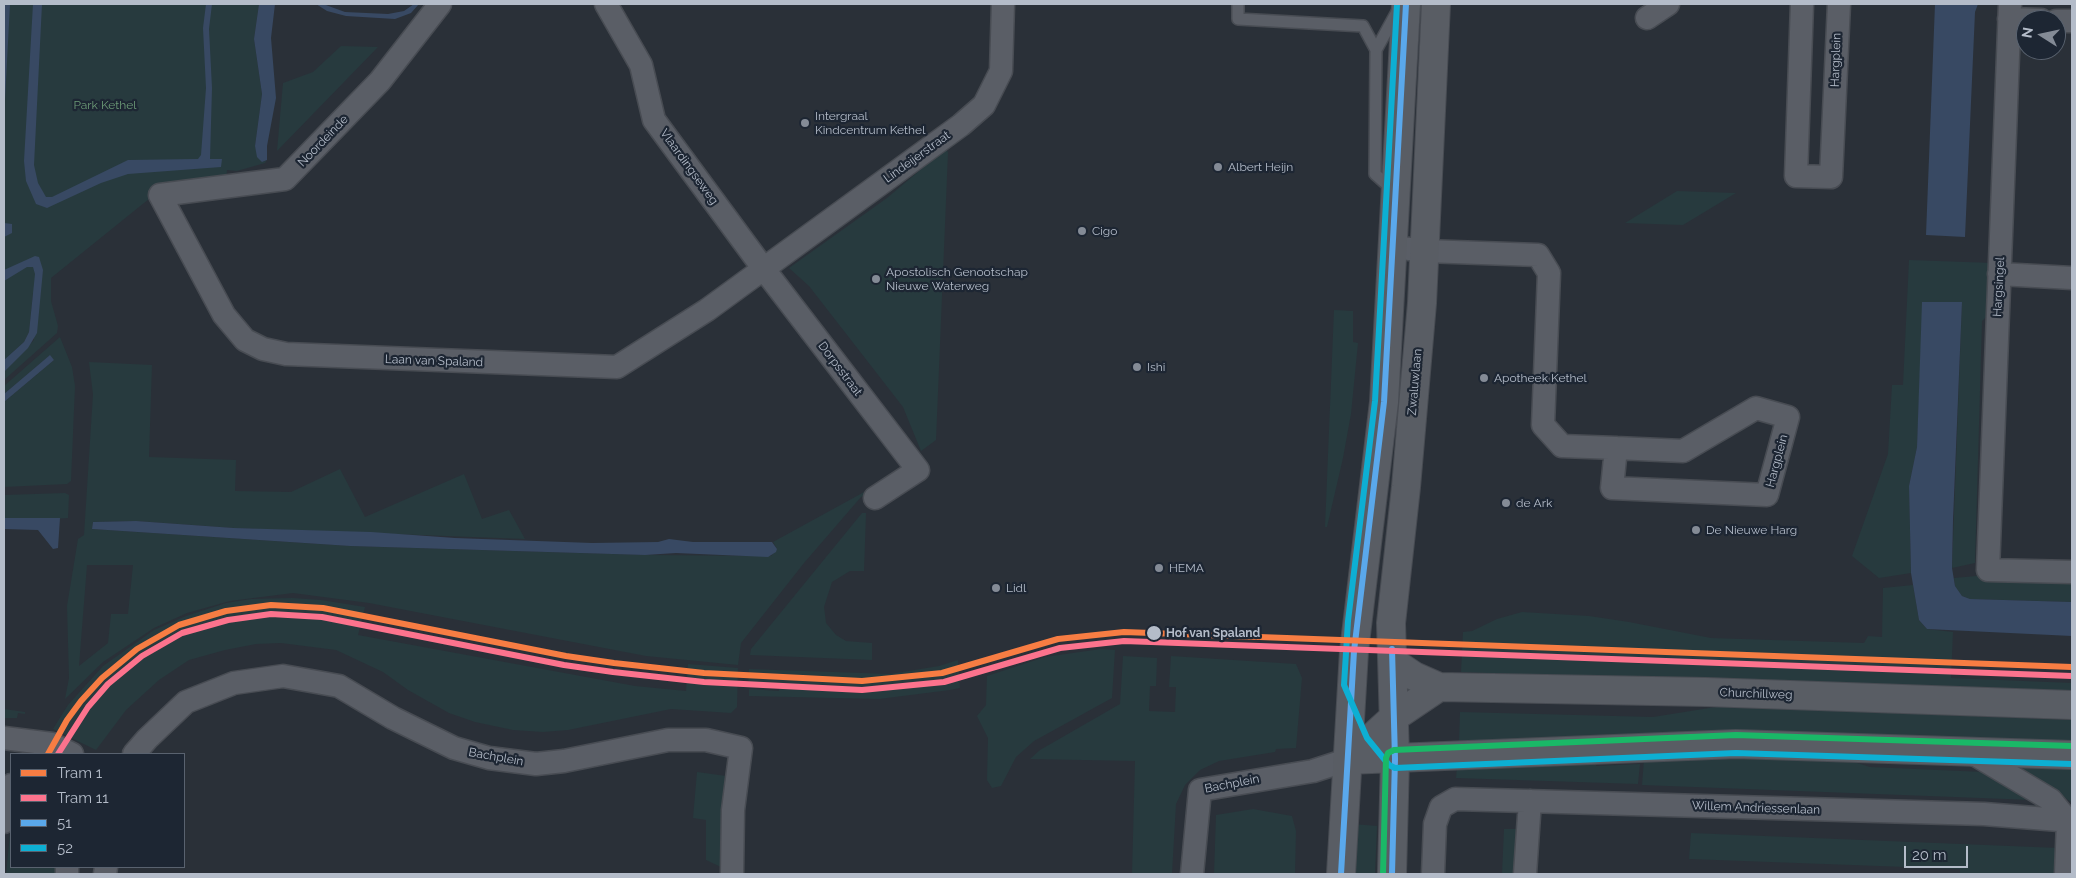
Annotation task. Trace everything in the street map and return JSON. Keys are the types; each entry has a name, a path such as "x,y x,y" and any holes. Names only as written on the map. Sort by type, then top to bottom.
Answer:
{"main road":[{"path":"1341,874 1357,622 1384,402 1406,4"},
{"name":"Zwaluwlaan","path":"1392,874 1395,759 1384,726 1393,662 1391,623 1406,487 1425,251 1436,4"},
{"name":"Churchillweg","path":"1393,662 1414,676 1439,687 1706,692 2072,705"},
{"path":"1353,685 1384,726"},
{"path":"1347,760 1384,726 1439,687"},
{"path":"1347,760 1736,744 2072,755"}],"street":[{"name":"Noordeinde","path":"160,195 285,179 380,81 440,4"},
{"name":"Vlaardingseweg","path":"606,4 641,65 654,120 763,268"},
{"name":"Lindeijerstraat","path":"763,268 961,125 984,105 1001,71 1003,4"},
{"path":"1647,18 1668,4"},
{"name":"Hargplein","path":"1802,4 1796,176 1831,178 1839,4"},
{"name":"Hargsingel","path":"2010,11 1988,570 2072,572"},
{"name":"Laan van Spaland","path":"160,195 234,328 245,340 263,349 286,354 617,366 707,310 763,268"},
{"name":"Hargplein","path":"1394,247 1425,251 1538,255 1549,273 1543,425 1562,446 1616,448 1683,451 1756,408 1788,417 1768,495 1612,488 1616,448"},
{"name":"Dorpsstraat","path":"763,268 918,470 875,498"},
{"path":"2000,274 2072,278"},
{"name":"Bachplein","path":"135,753 186,702 234,683 283,676 339,686 393,718 454,748 488,758 536,764 564,761 668,740 706,740 741,748 733,810 732,874"},
{"path":"4,738 29,748 52,744 67,752"},
{"path":"1968,751 2051,800 2070,821 2066,874"},
{"name":"Bachplein","path":"1192,874 1200,790 1314,771 1347,760"},
{"path":"4,822 10,790"},
{"name":"Willem Andriessenlaan","path":"1433,874 1435,824 1441,807 1455,799 1984,814 2070,821"},
{"path":"1525,874 1530,801"}],"lane":[{"path":"1238,4 1238,19 1363,26 1376,50"},
{"path":"1396,193 1375,174 1376,50 1401,4"}],"green space":[{"name":"Park Kethel","path":"4,4 259,4 254,39 262,94 255,146 262,162 267,160 265,163 237,171 227,170 226,178 170,182 51,278 51,301 58,326 57,333 4,380 4,372 34,340 33,293 29,332 24,342 4,360"},
{"path":"341,46 378,47 277,151 283,83 313,72"},
{"path":"945,149 948,152 936,440 921,451 903,407 809,286 789,268 887,198"},
{"path":"1677,191 1736,193 1683,225 1625,223"},
{"path":"1909,260 1993,263 1990,313 1982,321 1975,563 1952,568 1962,302 1923,302 1917,447 1909,486 1911,573 1879,578 1852,556 1888,454 1892,385 1903,385"},
{"path":"1334,310 1353,311 1353,342 1358,343 1351,414 1343,458 1327,527 1325,527"},
{"path":"60,337 72,367 75,386 71,481 67,484 4,487 4,402 54,360 49,356 4,394 4,386"},
{"path":"89,362 152,365 149,457 236,460 235,491 291,492 340,469 365,517 464,474 482,519 509,510 525,539 234,528 136,521 93,522 92,529 350,546 645,555 771,556 777,549 773,542 897,474 861,497 804,563 741,643 738,665 646,656 369,603 293,593 230,601 187,613 154,628 103,662 65,699 69,678 67,606 78,539 84,535 93,394","holes":["87,565 133,565 128,614 111,614 108,643 79,666"]},
{"path":"65,493 69,495 68,518 40,520 4,518 4,495"},
{"path":"862,513 866,513 864,571 850,571 832,582 824,607 826,623 836,635 846,641 872,643 872,660 750,655 751,649"},
{"path":"1987,575 2072,578 2072,602 1970,599 1962,596 1955,586 1954,578"},
{"path":"1913,585 1919,620 1927,629 1953,632 1951,678 2072,683 2072,695 1461,672 1463,632 1472,631 1497,619 1522,612 1589,616 1711,638 1864,643 1868,636 1882,637 1883,588"},
{"path":"292,598 321,600 365,607 358,635 635,686 686,691 688,664 738,668 737,707 731,713 671,709 568,730 543,732 513,730 475,722 449,713 408,690 383,672 336,650 281,643 256,644 189,660 159,680 126,710 96,750 53,729 68,705 103,666 154,630 186,616 226,603 251,599"},
{"path":"1101,649 1115,650 1112,698 1034,741 1016,757 1001,786 992,788 987,780 988,738 977,716 986,705 987,676 1045,657"},
{"path":"1123,656 1157,658 1156,686 1150,686 1149,711 1175,712 1176,687 1169,687 1171,656 1296,664 1302,678 1296,748 1276,749 1275,752 1219,761 1200,770 1185,785 1176,804 1172,874 1132,874 1135,761 1030,759 1040,750 1120,704"},
{"path":"958,660 960,688 950,690 879,699 749,696 749,689 779,691 779,686 748,685 749,669 890,674 939,666"},
{"path":"1722,706 2072,720 2072,743 1459,743 1460,712 1653,717"},
{"path":"4,709 25,712 25,714 18,713 17,718 4,718"},
{"path":"1739,756 1841,758 1870,767 1984,772 2032,800 1642,785 1644,759"},
{"path":"1596,761 1596,766 1640,764 1638,784 1456,778 1457,767"},
{"path":"2009,767 2072,767 2072,802 2070,801"},
{"path":"697,772 726,776 721,867 706,860 706,820 693,818"},
{"path":"1253,809 1292,816 1296,831 1295,874 1214,874 1216,815"},
{"path":"1353,824 1377,826 1375,874 1351,874"},
{"path":"1504,829 1517,829 1516,874 1502,874"},
{"path":"1691,833 2059,848 2058,874 1960,874 1960,869 1689,859"},
{"path":"10,834 10,868 62,868 61,874 6,874"}],"water":[{"path":"4,4 10,4 4,119"},
{"path":"33,4 42,4 34,165 38,183 46,197 52,197 128,160 198,159 201,155 206,88 203,28 206,4 212,4 209,29 212,88 210,159 222,159 221,167 128,174 101,183 47,208 36,204 26,181 24,161"},
{"path":"259,4 275,4 271,38 276,98 267,146 267,160 262,162 257,157 255,146 262,94 254,39"},
{"path":"316,4 323,4 345,12 388,14 404,11 414,4 419,4 411,13 395,19 346,16 327,11"},
{"path":"1935,4 1978,4 1975,12 1965,237 1926,235"},
{"path":"4,223 12,224 12,233 4,237"},
{"path":"35,256 39,257 43,270 37,333 28,348 4,372 4,360 24,342 29,332 35,274 33,267 27,267 4,281 4,270"},
{"path":"1922,302 1962,302 1953,520 1952,568 1955,586 1962,596 1970,599 2072,602 2072,636 1927,629 1919,620 1911,573 1909,486 1917,447"},
{"path":"50,355 54,360 4,402 4,394"},
{"path":"4,518 60,518 58,548 53,549 38,530 4,529"},
{"path":"136,521 234,528 371,532 455,538 592,543 658,542 669,539 693,542 772,542 777,549 776,552 768,557 676,553 645,555 350,546 92,529 93,522"}],"tram line":[{"name":"1","path":"49,753 67,720 81,701 102,678 137,649 179,625 226,611 271,605 323,608 566,656 614,663 704,673 862,681 942,673 1058,639 1124,632 2072,667"},
{"name":"11","path":"59,753 88,707 108,684 142,656 182,633 228,620 271,614 322,617 564,665 613,672 704,682 862,690 944,682 1060,648 1124,641 2072,676"}],"transit line":[{"name":"52","path":"1397,4 1375,401 1348,621 1344,685 1367,738 1389,765 1395,768 1736,753 2072,764"},
{"name":"51","path":"1341,874 1354,651 1384,402 1406,4"},
{"name":"51","path":"1392,649 1395,759 1392,874"},
{"path":"1383,874 1386,758 1388,753 1394,750 1736,735 2072,746"}],"place":[{"name":"Intergraal Kindcentrum Kethel","path":"805,123"},
{"name":"Albert Heijn","path":"1218,167"},
{"name":"Cigo","path":"1082,231"},
{"name":"Apostolisch Genootschap Nieuwe Waterweg","path":"876,279"},
{"name":"Ishi","path":"1137,367"},
{"name":"Apotheek Kethel","path":"1484,378"},
{"name":"de Ark","path":"1506,503"},
{"name":"De Nieuwe Harg","path":"1696,530"},
{"name":"HEMA","path":"1159,568"},
{"name":"Lidl","path":"996,588"},
{"name":"Hof van Spaland","path":"1154,633"}]}
